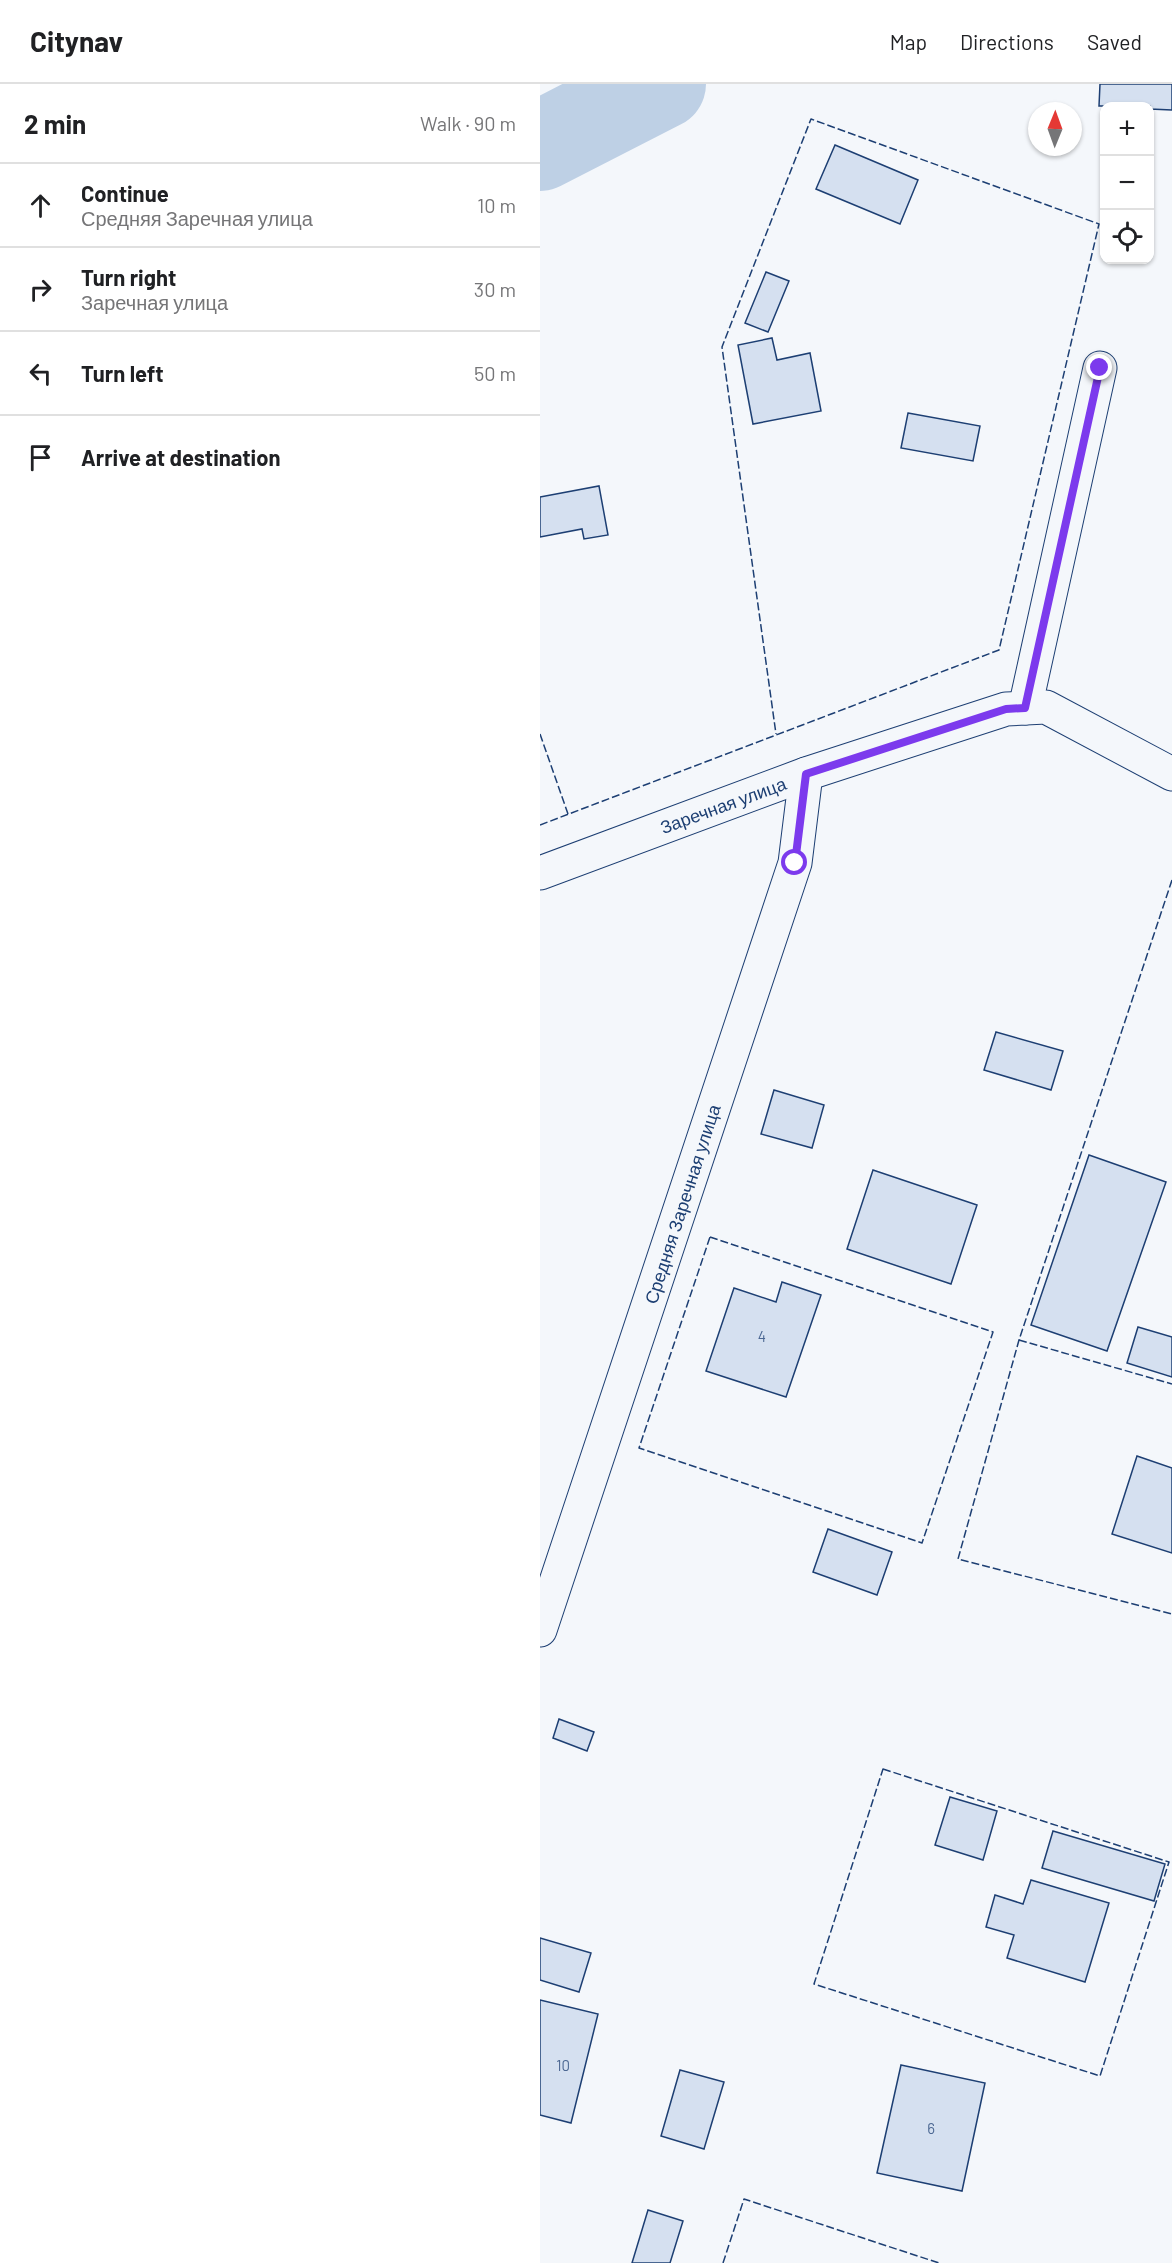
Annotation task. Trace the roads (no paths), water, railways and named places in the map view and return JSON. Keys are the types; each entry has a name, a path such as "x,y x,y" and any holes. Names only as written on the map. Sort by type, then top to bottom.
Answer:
{"street":[{"path":"1100,368 1036,707 1172,774"},
{"name":"Заречная улица","path":"540,873 806,774 1006,709 1036,707"},
{"name":"Средняя Заречная улица","path":"540,1630 795,863 806,774"}],"waterway":[{"path":"540,146 661,84"}]}
